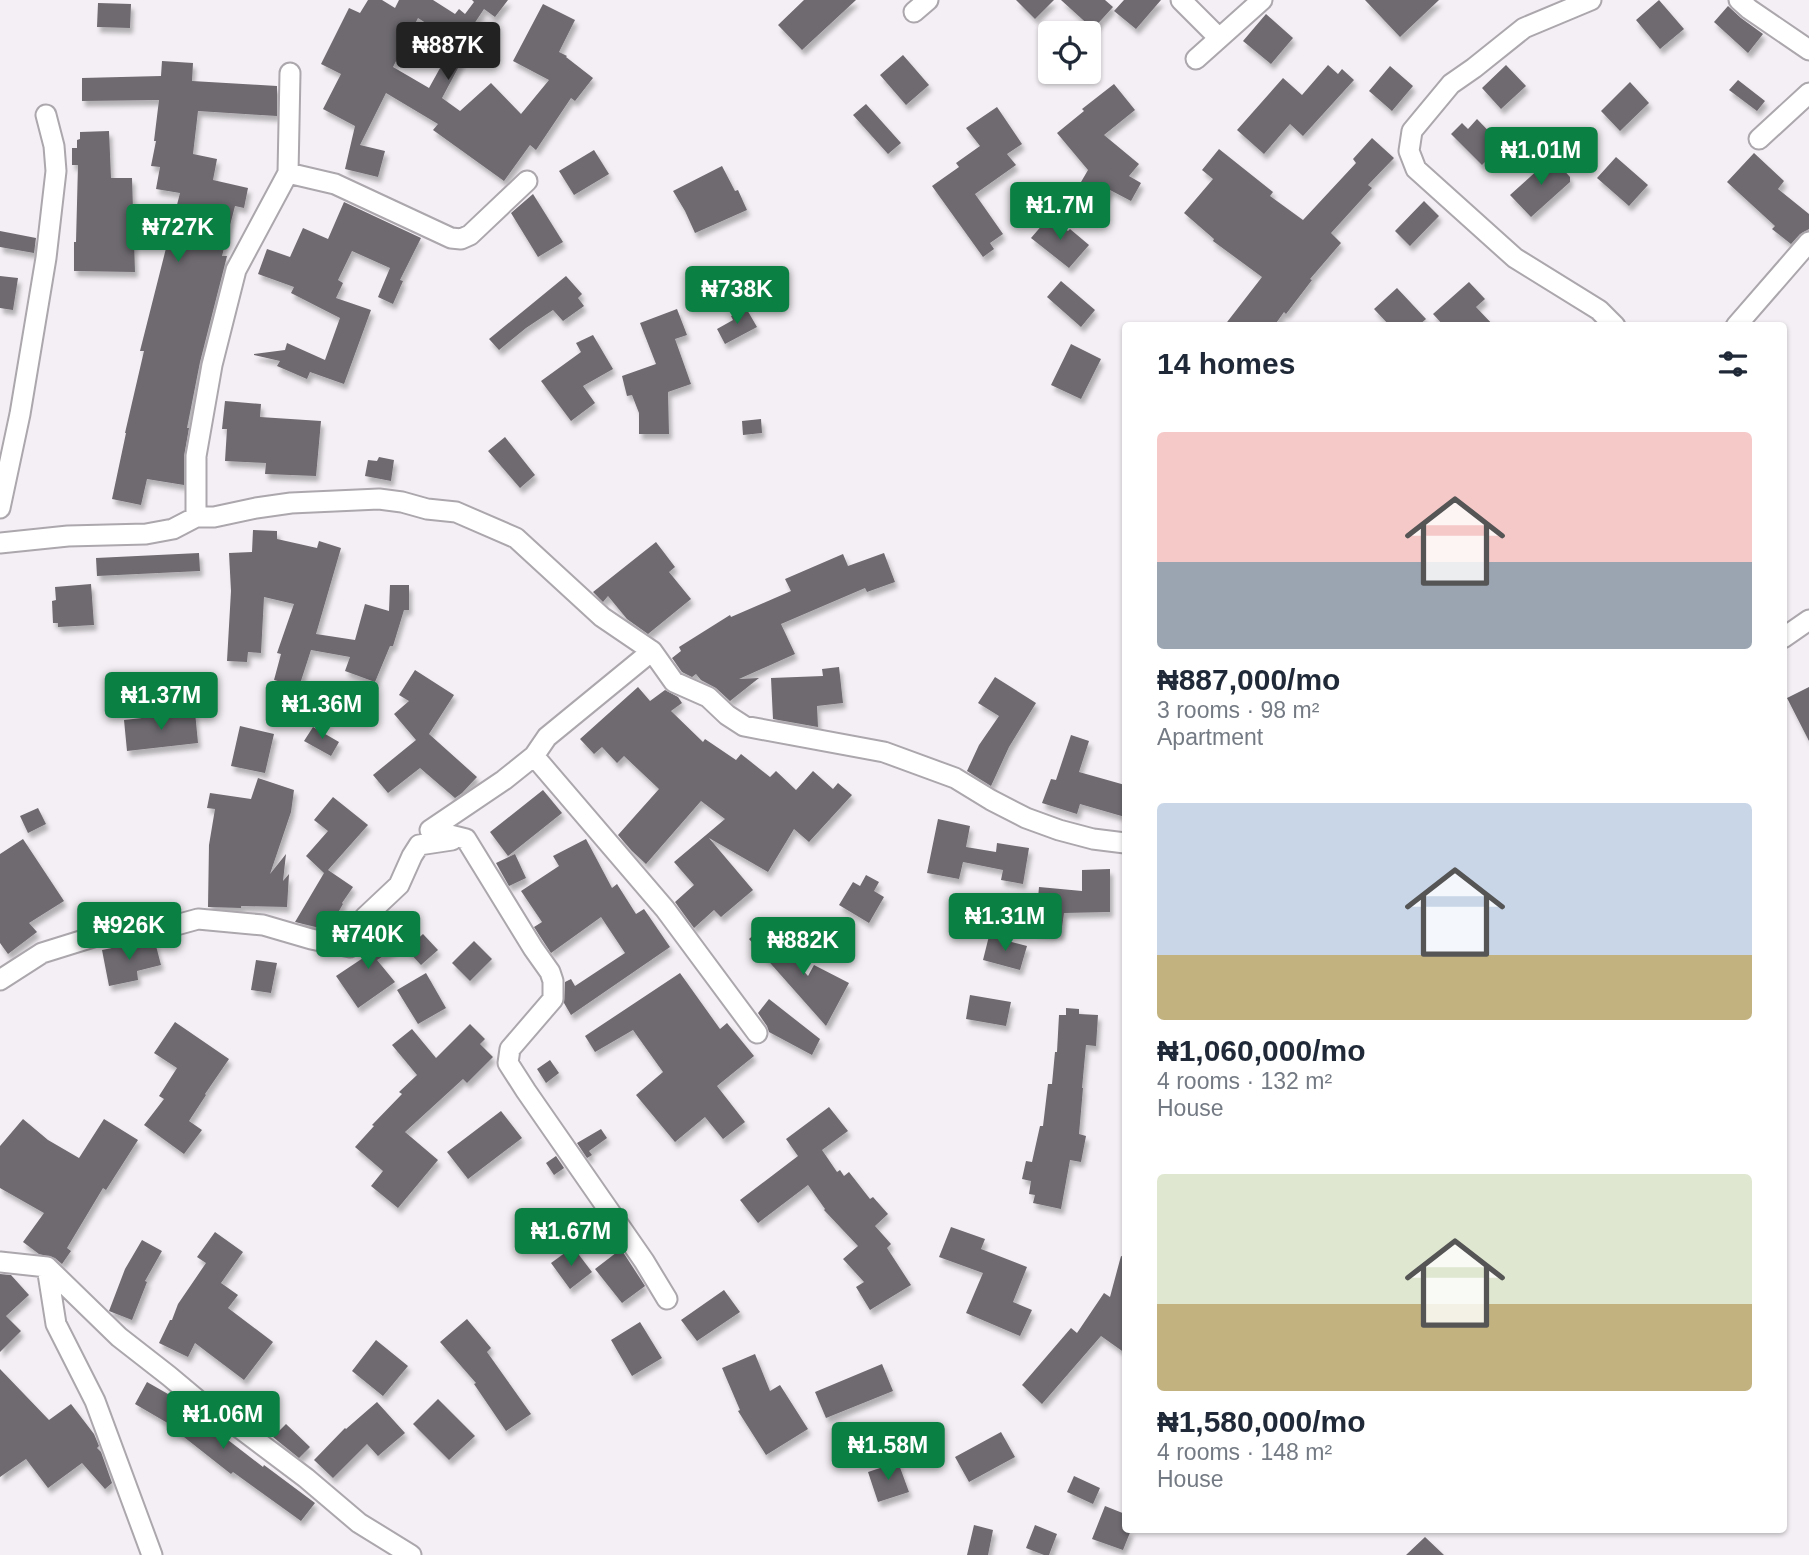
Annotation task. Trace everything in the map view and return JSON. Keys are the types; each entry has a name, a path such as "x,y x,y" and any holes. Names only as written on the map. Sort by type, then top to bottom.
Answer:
{"street":[{"path":"1181,0 1219,38"},
{"path":"1196,59 1262,0"},
{"path":"1591,0 1524,28 1451,84 1412,131 1409,151 1416,169 1516,258 1600,310 1611,322"},
{"path":"1739,0 1809,50"},
{"path":"196,517 196,456 212,365 236,270 288,173 290,73"},
{"path":"1759,139 1809,93"},
{"path":"0,508 20,414 46,258 55,184 54,146 46,115"},
{"path":"288,173 335,184 437,233 461,239 470,235 527,181"},
{"path":"1740,322 1809,243"},
{"path":"0,543 68,536 146,534 173,529 196,517 214,517 291,503 379,499 457,512 516,538 602,617 652,651 674,682 708,697 744,726 884,752 955,778 1026,818 1093,839 1122,843"},
{"path":"1787,635 1809,620"},
{"path":"652,651 547,737 534,756 429,830 466,839 550,972 553,999 510,1048 508,1063 644,1261 667,1299"},
{"path":"534,756 665,909 757,1033"},
{"path":"0,980 42,953 103,934 169,927 198,919 263,925 349,947 365,917 398,885 419,845 466,839"},
{"path":"0,1262 47,1267 120,1337 200,1402 306,1478 359,1523 411,1555"},
{"path":"47,1267 56,1324 95,1401 152,1555"}],"building":[{"path":"368,0 382,0 395,8 399,0 433,0 455,14 459,9 465,14 474,2 472,0 508,0 495,17 484,9 460,45 418,18 393,67 429,88 450,50 464,57 442,98 460,111 491,83 521,114 549,80 513,61 543,4 575,20 559,52 593,78 575,101 571,98 536,150 530,145 504,181 433,130 438,124 386,93 360,145 385,151 378,177 345,169 355,126 323,109 341,74 321,64 349,8 360,13"},
{"path":"804,0 856,0 802,50 778,25"},
{"path":"1016,0 1054,0 1035,19"},
{"path":"1061,0 1105,0 1113,7 1100,21 1084,21"},
{"path":"1124,0 1161,0 1136,29 1114,11"},
{"path":"1365,0 1439,0 1400,37"},
{"path":"1659,0 1684,29 1660,49 1636,20"},
{"path":"98,3 131,4 130,28 97,27"},
{"path":"1728,6 1763,34 1748,53 1714,22"},
{"path":"1266,14 1293,38 1271,64 1243,41"},
{"path":"903,55 929,85 906,105 880,75"},
{"path":"162,61 193,63 192,81 277,86 277,116 198,111 193,154 217,159 213,180 248,188 244,208 235,206 222,256 227,256 200,362 187,428 184,485 147,479 141,505 112,499 144,351 140,351 180,193 156,189 160,167 151,166 159,100 82,101 82,78 161,76"},
{"path":"1328,65 1338,74 1342,69 1354,80 1303,136 1290,124 1264,154 1237,130 1283,78 1302,95"},
{"path":"1506,65 1526,86 1501,109 1482,88"},
{"path":"1390,66 1413,86 1392,111 1369,91"},
{"path":"1738,80 1765,101 1757,111 1729,90"},
{"path":"1630,82 1649,103 1620,131 1601,111"},
{"path":"1114,84 1135,110 1104,135 1139,164 1129,176 1141,183 1131,201 1110,190 1099,209 1074,194 1088,170 1057,133"},
{"path":"866,104 901,143 888,154 853,115"},
{"path":"997,107 1022,144 1007,154 1016,165 975,194 1003,234 990,243 994,249 983,257 932,186 959,167 956,163 980,146 966,128"},
{"path":"1477,119 1502,145 1482,165 1451,134 1462,123 1468,129"},
{"path":"109,131 111,178 132,178 135,272 74,271 78,165 72,165 72,148 77,148 80,132"},
{"path":"1372,138 1394,158 1368,185 1372,188 1331,233 1341,243 1277,322 1227,322 1262,277 1213,241 1214,239 1184,213 1213,179 1202,170 1219,149 1273,192 1270,196 1303,220 1356,163 1353,159"},
{"path":"594,150 609,174 574,195 559,171"},
{"path":"1754,153 1784,181 1778,189 1809,214 1809,229 1791,244 1772,229 1775,226 1727,182"},
{"path":"1552,157 1570,177 1570,182 1531,217 1510,195"},
{"path":"1616,157 1648,185 1629,206 1597,178"},
{"path":"722,166 747,210 695,233 673,191"},
{"path":"533,194 563,242 538,257 511,213"},
{"path":"1424,201 1439,216 1410,246 1395,231"},
{"path":"344,202 421,238 400,280 403,281 393,304 378,297 390,268 352,251 338,280 343,283 336,298 371,310 344,384 310,372 307,379 277,366 280,361 254,354 285,350 287,343 325,360 340,318 291,293 294,287 258,274 267,249 290,257 303,228 328,239"},
{"path":"1050,216 1089,245 1069,268 1031,238"},
{"path":"0,231 36,238 34,253 0,247"},
{"path":"0,276 18,278 13,310 0,308"},
{"path":"566,276 582,294 578,298 584,306 563,321 553,310 499,350 489,339"},
{"path":"1061,281 1095,310 1081,327 1047,297"},
{"path":"1469,282 1485,299 1476,307 1490,322 1440,322 1433,314"},
{"path":"1397,288 1426,319 1423,322 1386,322 1374,309"},
{"path":"746,308 757,327 725,344 717,329 733,320 731,316"},
{"path":"677,309 687,335 675,339 691,384 668,392 669,434 639,434 639,413 632,395 627,396 622,376 656,364 640,323"},
{"path":"593,335 613,369 583,386 595,403 571,421 541,381 581,352 576,343"},
{"path":"1071,344 1101,359 1081,399 1051,385"},
{"path":"225,401 261,404 260,417 321,421 316,476 265,474 266,463 225,461 227,429 222,429"},
{"path":"761,419 762,433 743,435 742,421"},
{"path":"505,437 535,475 520,488 488,451"},
{"path":"379,457 394,460 391,481 365,476 368,460 377,461"},
{"path":"253,530 277,531 277,539 317,548 319,541 341,548 316,634 355,640 365,604 389,611 390,585 409,585 409,610 404,610 393,646 390,646 375,682 345,671 350,657 311,650 299,687 274,680 281,654 277,653 294,604 264,597 261,653 248,652 247,662 227,661 231,591 229,553 252,552"},
{"path":"656,542 675,567 669,572 691,599 648,634 627,619 608,596 603,602 593,592"},
{"path":"199,553 200,571 97,576 96,558"},
{"path":"884,553 895,582 867,592 865,588 781,624 795,654 739,679 759,678 730,701 696,674 692,677 682,672 672,658 681,651 679,647 730,615 731,617 791,591 785,579 843,554 848,566"},
{"path":"91,584 94,625 58,627 58,623 53,623 52,601 56,600 55,587"},
{"path":"839,667 843,703 817,706 818,727 773,719 771,678 823,676 822,669"},
{"path":"415,670 454,695 429,734 477,777 455,798 420,768 388,793 373,775 416,740 394,714 409,701 399,695"},
{"path":"995,677 1036,703 1009,747 991,786 967,771 979,745 999,716 978,703"},
{"path":"638,687 650,701 665,690 678,697 682,703 671,711 703,742 705,739 736,760 741,754 770,777 776,771 796,790 813,771 833,789 838,783 852,795 809,842 794,829 768,872 709,838 753,890 721,917 714,910 694,928 675,902 694,885 674,862 725,819 701,801 646,864 618,835 659,789 624,756 617,763 602,747 594,754 580,739"},
{"path":"1809,687 1809,741 1787,698"},
{"path":"195,712 198,743 127,751 124,720"},
{"path":"240,726 274,734 265,773 231,766"},
{"path":"313,727 339,742 331,756 304,741"},
{"path":"1071,735 1089,741 1079,772 1122,784 1122,816 1080,804 1077,814 1042,803 1051,779 1056,780"},
{"path":"258,778 294,790 291,812 270,874 286,854 283,881 289,874 287,907 208,907 209,845 215,809 207,808 210,793 251,799"},
{"path":"543,790 562,813 508,856 490,832"},
{"path":"333,797 368,825 328,870 353,887 328,930 295,922 324,873 306,856 328,831 314,820"},
{"path":"38,808 46,824 28,833 20,816"},
{"path":"938,819 970,826 966,847 996,852 997,843 1029,848 1023,884 1001,880 1003,870 963,862 959,879 927,873"},
{"path":"23,839 64,901 29,923 37,932 8,954 0,943 0,854"},
{"path":"586,839 612,888 617,884 636,914 644,909 670,947 571,1015 564,1003 565,982 571,979 575,986 625,953 601,917 551,953 534,927 542,922 521,891 559,866 553,856"},
{"path":"515,854 526,878 509,886 496,863"},
{"path":"1110,869 1110,912 1064,913 1061,935 1035,932 1039,887 1082,891 1082,870"},
{"path":"866,875 879,882 874,891 884,897 869,923 839,905 853,882 860,886"},
{"path":"764,926 808,976 814,965 849,983 826,1026 749,939"},
{"path":"380,927 395,949 377,960 395,982 358,1008 336,976 366,956 362,950 371,932"},
{"path":"423,934 438,950 421,965 406,949"},
{"path":"989,936 1027,946 1020,970 983,960"},
{"path":"474,941 492,959 470,981 452,963"},
{"path":"155,942 161,965 137,971 138,980 109,986 102,950 131,944 132,948"},
{"path":"256,960 277,963 271,993 251,990"},
{"path":"426,973 446,1008 418,1024 397,990"},
{"path":"680,973 720,1029 727,1023 754,1056 717,1086 745,1122 723,1139 705,1117 675,1142 636,1095 663,1072 633,1030 595,1052 585,1036"},
{"path":"970,995 1011,1002 1006,1026 966,1019"},
{"path":"769,999 820,1039 812,1055 769,1032 758,1013"},
{"path":"1066,1008 1079,1009 1079,1014 1098,1015 1096,1046 1086,1045 1079,1134 1086,1136 1081,1162 1070,1160 1061,1209 1033,1203 1035,1195 1029,1194 1031,1181 1022,1179 1026,1161 1032,1162 1040,1126 1043,1126 1048,1084 1052,1084 1057,1052 1059,1015 1066,1015"},
{"path":"175,1022 229,1059 189,1121 202,1130 184,1154 144,1125 164,1099 159,1096 177,1068 154,1053"},
{"path":"470,1024 485,1039 480,1044 493,1057 467,1083 463,1079 405,1132 438,1160 398,1208 371,1186 383,1171 355,1147 402,1094 399,1092 417,1075 392,1045 412,1029 436,1058"},
{"path":"550,1060 559,1073 546,1083 537,1069"},
{"path":"829,1107 848,1131 822,1150 837,1172 840,1170 844,1176 849,1172 870,1199 873,1197 888,1214 875,1226 891,1244 887,1248 911,1285 870,1310 856,1287 864,1282 843,1259 858,1246 824,1210 808,1185 758,1223 740,1200 798,1156 786,1139"},
{"path":"501,1111 522,1138 468,1179 447,1152"},
{"path":"23,1119 48,1140 79,1158 104,1119 138,1140 106,1190 103,1188 67,1248 71,1251 62,1264 55,1258 39,1254 23,1242 44,1213 0,1188 0,1146"},
{"path":"601,1129 607,1138 589,1151 592,1155 587,1158 577,1143"},
{"path":"556,1156 564,1168 554,1175 546,1163"},
{"path":"951,1227 985,1239 981,1249 1027,1267 1013,1302 1032,1310 1020,1336 966,1313 983,1273 939,1257"},
{"path":"215,1232 243,1252 221,1283 238,1295 228,1308 273,1342 244,1380 195,1343 188,1357 159,1343 178,1304 206,1263 197,1257"},
{"path":"142,1240 162,1251 145,1281 147,1282 132,1320 109,1311 125,1269"},
{"path":"573,1247 592,1272 570,1289 551,1263"},
{"path":"621,1249 645,1286 622,1303 595,1269"},
{"path":"1122,1256 1122,1351 1101,1336 1042,1404 1022,1385 1071,1328 1077,1333 1104,1293 1110,1297"},
{"path":"0,1274 11,1275 29,1295 6,1316 21,1331 0,1352"},
{"path":"724,1290 740,1312 697,1341 681,1320"},
{"path":"467,1319 491,1348 487,1352 531,1414 506,1431 474,1384 476,1383 440,1342"},
{"path":"640,1322 662,1358 632,1376 611,1340"},
{"path":"376,1340 408,1366 383,1396 352,1371"},
{"path":"755,1354 770,1391 780,1385 808,1429 766,1455 738,1411 740,1410 722,1368"},
{"path":"882,1364 893,1391 826,1418 815,1392"},
{"path":"0,1369 49,1420 71,1404 94,1434 112,1483 105,1489 82,1463 48,1488 26,1459 0,1477"},
{"path":"147,1382 175,1398 263,1467 264,1465 315,1503 301,1521 233,1472 231,1474 171,1425 135,1404"},
{"path":"438,1399 475,1436 449,1460 413,1424"},
{"path":"377,1402 405,1433 378,1456 367,1444 333,1478 314,1460 345,1428"},
{"path":"286,1424 310,1447 299,1458 273,1437"},
{"path":"1001,1432 1015,1457 969,1482 955,1457"},
{"path":"898,1462 909,1492 878,1502 868,1472"},
{"path":"1074,1476 1100,1488 1093,1504 1067,1492"},
{"path":"1105,1506 1122,1513 1122,1533 1130,1533 1123,1550 1092,1539"},
{"path":"974,1525 993,1530 988,1555 967,1555"},
{"path":"1035,1525 1057,1534 1049,1555 1026,1548"},
{"path":"1425,1537 1444,1555 1406,1555"}]}
